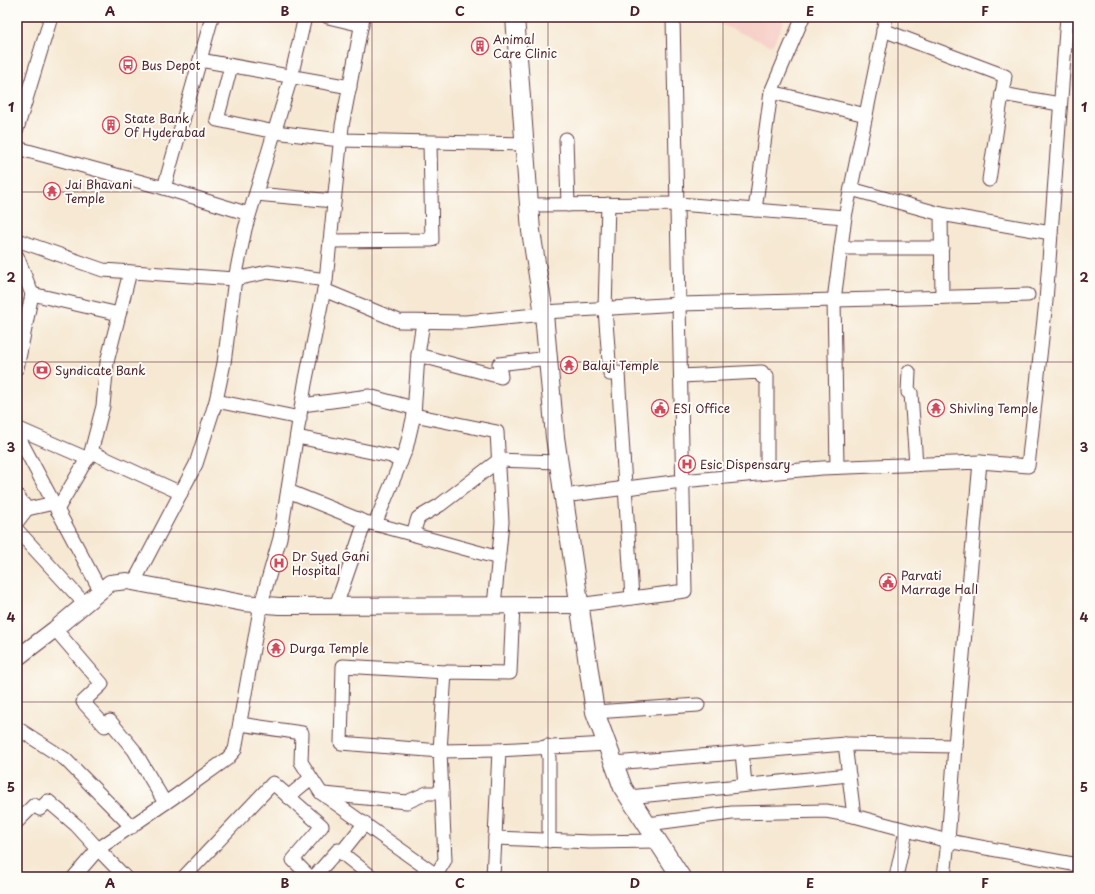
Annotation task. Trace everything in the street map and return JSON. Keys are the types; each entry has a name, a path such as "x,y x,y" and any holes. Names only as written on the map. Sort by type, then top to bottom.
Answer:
{"main road":[{"path":"515,17 531,231 544,313 558,462 594,712 623,788 648,824 680,877"}],"street":[{"path":"17,129 51,17"},
{"path":"164,188 212,17"},
{"path":"134,582 196,464 216,401 224,363 235,279 249,214 291,77 305,17"},
{"path":"74,877 98,849 132,827 226,759 235,750 261,604 280,538 301,411 325,285 340,140 362,21 328,17"},
{"path":"17,658 55,629 110,582 134,582 243,603 336,606 578,605 685,591 673,17"},
{"path":"755,210 771,92 803,17"},
{"path":"563,496 682,481 837,468 980,462 1028,466 1046,301 1067,17"},
{"path":"837,468 834,300 850,189 884,23 1004,76 989,180"},
{"path":"200,60 350,87"},
{"path":"231,66 217,120 274,132 340,140 525,144"},
{"path":"771,92 866,115"},
{"path":"1002,94 1060,104"},
{"path":"566,139 568,205"},
{"path":"330,241 432,240 430,143"},
{"path":"17,148 164,188 249,214"},
{"path":"850,189 942,214 1051,233"},
{"path":"256,194 334,201"},
{"path":"608,204 605,309 610,374 618,373 632,598"},
{"path":"529,205 678,204 845,217"},
{"path":"942,214 942,297"},
{"path":"17,240 103,270 235,279 268,272 325,285 399,321 466,322 544,313 680,304 1028,295"},
{"path":"841,248 942,248"},
{"path":"17,256 32,294 17,368"},
{"path":"56,507 89,456 103,406 107,362 130,272"},
{"path":"32,294 119,314"},
{"path":"336,606 370,523 406,449 413,412 418,355 423,322"},
{"path":"418,355 501,377 499,364 548,358"},
{"path":"681,376 762,372 762,377 767,376 767,473"},
{"path":"909,372 908,392 910,393 916,465"},
{"path":"216,401 301,411 369,396 413,412 497,432 502,522 494,606"},
{"path":"17,428 181,493"},
{"path":"17,434 100,590"},
{"path":"297,437 391,456 401,462"},
{"path":"413,534 418,518 440,505 499,460 558,462"},
{"path":"944,877 980,462"},
{"path":"288,491 370,523 499,558"},
{"path":"17,495 27,509"},
{"path":"17,522 27,509 56,507"},
{"path":"17,530 84,604"},
{"path":"513,606 510,673 445,672 343,666 341,743 440,751 499,750 547,746 607,744"},
{"path":"55,629 102,684 83,702 105,726 110,721 134,750 165,803"},
{"path":"240,724 302,733 301,762 321,794 365,823 438,876 445,860 440,751 445,672"},
{"path":"594,712 698,705"},
{"path":"17,728 65,760 132,827"},
{"path":"614,764 845,744 955,746"},
{"path":"845,744 854,816"},
{"path":"547,746 549,758 549,841"},
{"path":"493,877 499,750"},
{"path":"742,752 745,785"},
{"path":"629,797 849,775"},
{"path":"288,797 311,778"},
{"path":"184,877 273,783 322,826 293,860 310,877"},
{"path":"321,794 407,802 427,792 442,793"},
{"path":"17,822 34,805 40,810 48,802 76,825 125,877"},
{"path":"648,824 732,813 811,810 854,816 948,841 1078,865"},
{"path":"341,853 365,823"},
{"path":"896,877 906,831"},
{"path":"495,838 590,842 658,841"},
{"path":"314,877 338,850 372,877"}],"shaded area":[{"path":"703,17 786,17 772,46"}],"place":[{"name":"Animal Care Clinic","path":"480,46"},
{"name":"Bus Depot","path":"128,65"},
{"name":"State Bank Of Hyderabad","path":"111,125"},
{"name":"Jai Bhavani Temple","path":"52,191"},
{"name":"Balaji Temple","path":"569,365"},
{"name":"Syndicate Bank","path":"42,370"},
{"name":"ESI Office","path":"660,408"},
{"name":"Shivling Temple","path":"936,408"},
{"name":"Esic Dispensary","path":"687,464"},
{"name":"Dr Syed Gani Hospital","path":"279,563"},
{"name":"Parvati Marrage Hall","path":"888,582"},
{"name":"Durga Temple","path":"276,648"}]}
